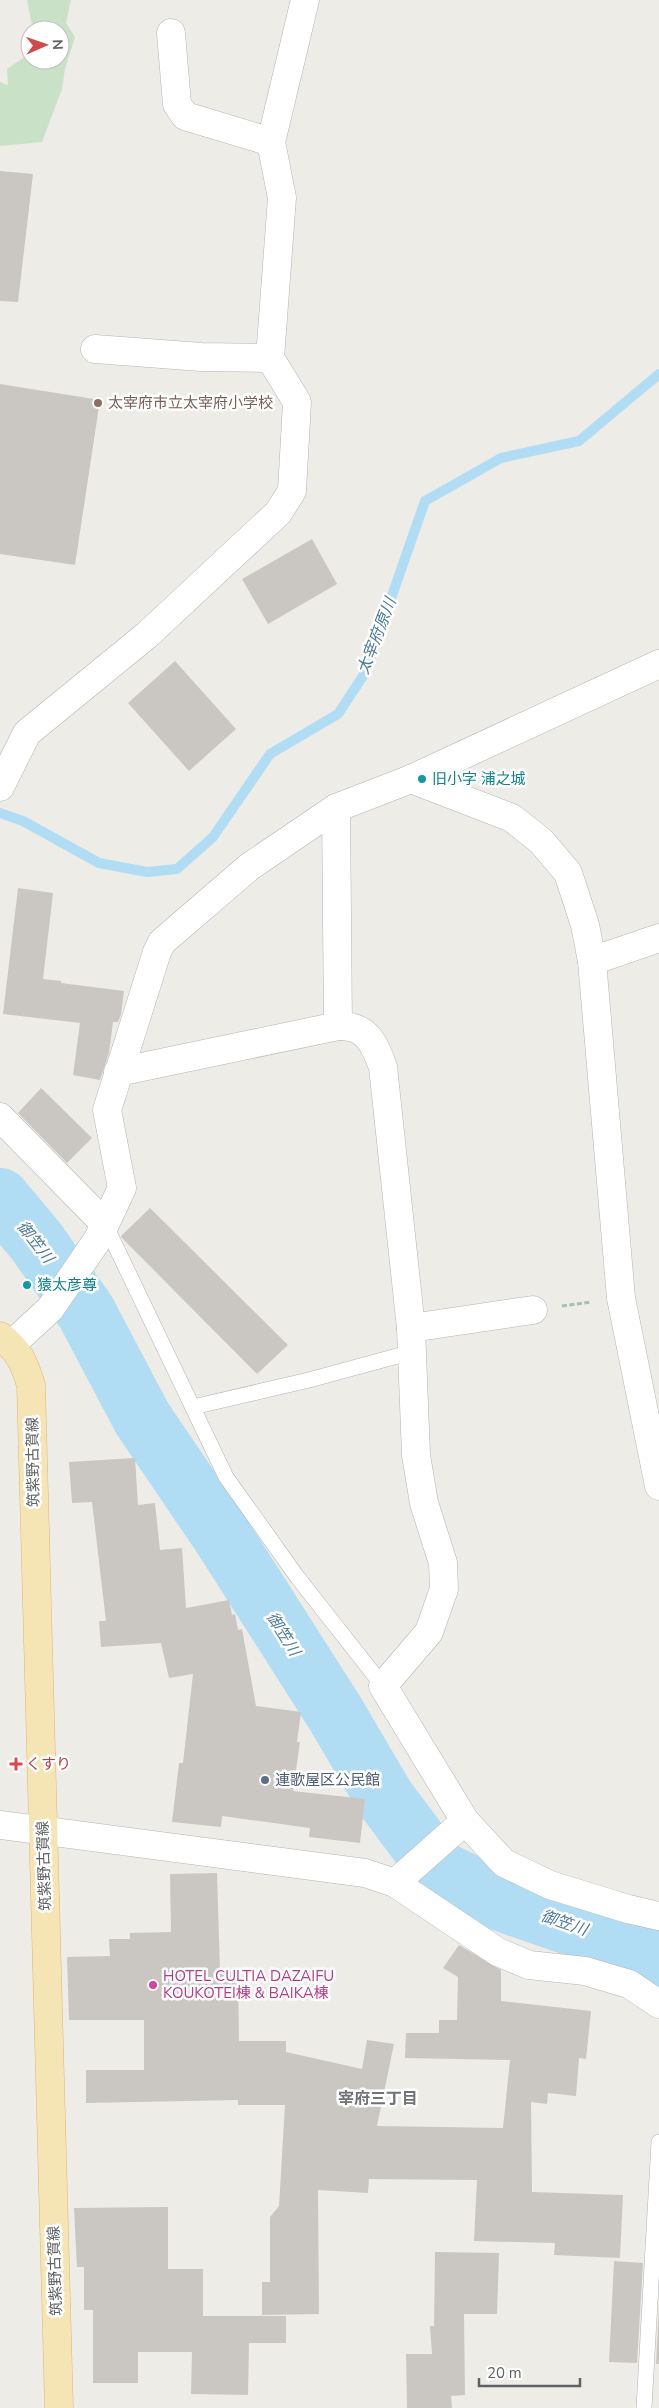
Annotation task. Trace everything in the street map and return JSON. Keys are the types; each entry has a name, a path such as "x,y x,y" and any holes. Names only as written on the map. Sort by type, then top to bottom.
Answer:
{"main road":[{"name":"筑紫野古賀線","path":"6,1340 24,1361 31,1384 59,2408"}],"street":[{"path":"0,787 26,733 147,635 278,513 292,491 297,402 270,358 282,198 272,142 305,0"},
{"path":"171,34 177,104 185,116 272,142"},
{"path":"95,349 201,357 270,358"},
{"path":"6,1340 50,1310 101,1231 122,1188 107,1110 157,952 162,942 249,867 336,808 410,778 659,664"},
{"path":"410,778 512,818 541,841 568,873 585,925 592,961 621,1298 659,1486"},
{"path":"336,808 338,1026"},
{"path":"592,961 659,938"},
{"path":"118,1072 338,1026 352,1026 366,1034 376,1047 383,1067 411,1340 416,1455 424,1503 443,1563 444,1589 429,1632 383,1686 460,1826 504,1863 550,1885 628,1909 659,1916"},
{"path":"0,1117 101,1231"},
{"path":"411,1340 532,1310"},
{"path":"0,1825 400,1879 498,1952 528,1965 585,1971 629,1984 659,2004"},
{"path":"400,1879 460,1826"}],"lane":[{"path":"101,1231 193,1408 226,1477 298,1578 383,1686"},
{"path":"193,1408 308,1380 411,1340"},
{"path":"644,2408 659,2142"}],"path":[{"path":"532,1310 621,1298"}],"green space":[{"path":"27,0 71,0 67,20 31,20"},
{"path":"70,29 75,37 70,53"},
{"path":"20,60 20,70 65,70 62,89 42,142 0,146 0,82 8,85 7,69"}],"building":[{"path":"0,171 33,174 18,302 0,301"},
{"path":"0,384 100,400 75,565 0,554"},
{"path":"312,539 337,584 268,624 242,579"},
{"path":"175,661 236,729 189,771 128,703"},
{"path":"18,888 53,893 43,979 124,991 121,1014 118,1022 113,1022 109,1053 100,1080 73,1075 80,1023 3,1014"},
{"path":"41,1088 92,1138 67,1163 18,1113"},
{"path":"150,1208 288,1345 257,1374 122,1238 121,1236"},
{"path":"135,1458 138,1505 155,1503 160,1550 182,1548 186,1608 229,1600 232,1615 235,1614 238,1630 242,1629 256,1706 301,1712 297,1742 300,1742 293,1791 365,1799 360,1843 309,1837 310,1828 222,1816 221,1827 172,1822 179,1763 183,1763 193,1674 169,1678 161,1643 101,1647 99,1621 106,1621 92,1502 72,1503 69,1462"},
{"path":"217,1873 220,1971 238,1971 239,2041 286,2041 286,2052 362,2069 367,2040 394,2044 377,2126 503,2128 510,2060 405,2058 406,2033 439,2033 439,2020 457,2020 458,1977 443,1968 459,1945 501,1970 501,2001 591,2011 586,2059 579,2058 576,2096 548,2093 547,2104 531,2102 532,2192 623,2195 620,2258 554,2255 555,2243 474,2241 477,2180 369,2179 368,2193 318,2190 319,2314 262,2315 262,2282 270,2282 270,2217 279,2206 285,2105 238,2105 238,2100 86,2103 86,2070 144,2070 144,2020 69,2020 67,1957 110,1956 109,1939 130,1939 130,1933 171,1932 170,1874"},
{"path":"168,2207 168,2269 203,2269 203,2316 286,2316 286,2343 249,2343 248,2395 191,2394 192,2352 138,2352 138,2383 93,2383 93,2310 84,2310 84,2267 77,2267 74,2208"},
{"path":"435,2252 499,2253 497,2314 464,2314 465,2395 451,2396 452,2408 407,2408 406,2354 432,2354 430,2326 434,2326"},
{"path":"614,2261 643,2263 637,2363 609,2362"},
{"path":"659,2309 659,2364 656,2364"}],"waterway":[{"name":"太宰府原川","path":"0,813 23,821 99,863 147,872 177,869 213,837 270,754 338,714 365,673 425,501 501,458 579,441 659,374"},
{"name":"御笠川","path":"0,1198 36,1241 86,1312 142,1418 224,1539 335,1713 385,1798 439,1870 503,1902 659,1956"}],"place":[{"name":"太宰府市立太宰府小学校","path":"98,403"},
{"name":"旧小字 浦之城","path":"422,779"},
{"name":"猿太彦尊","path":"27,1285"},
{"name":"くすり","path":"16,1764"},
{"name":"連歌屋区公民館","path":"265,1780"},
{"name":"HOTEL CULTIA DAZAIFU KOUKOTEI棟 & BAIKA棟","path":"153,1985"}],"district":[{"name":"宰府三丁目","path":"378,2099"}]}
